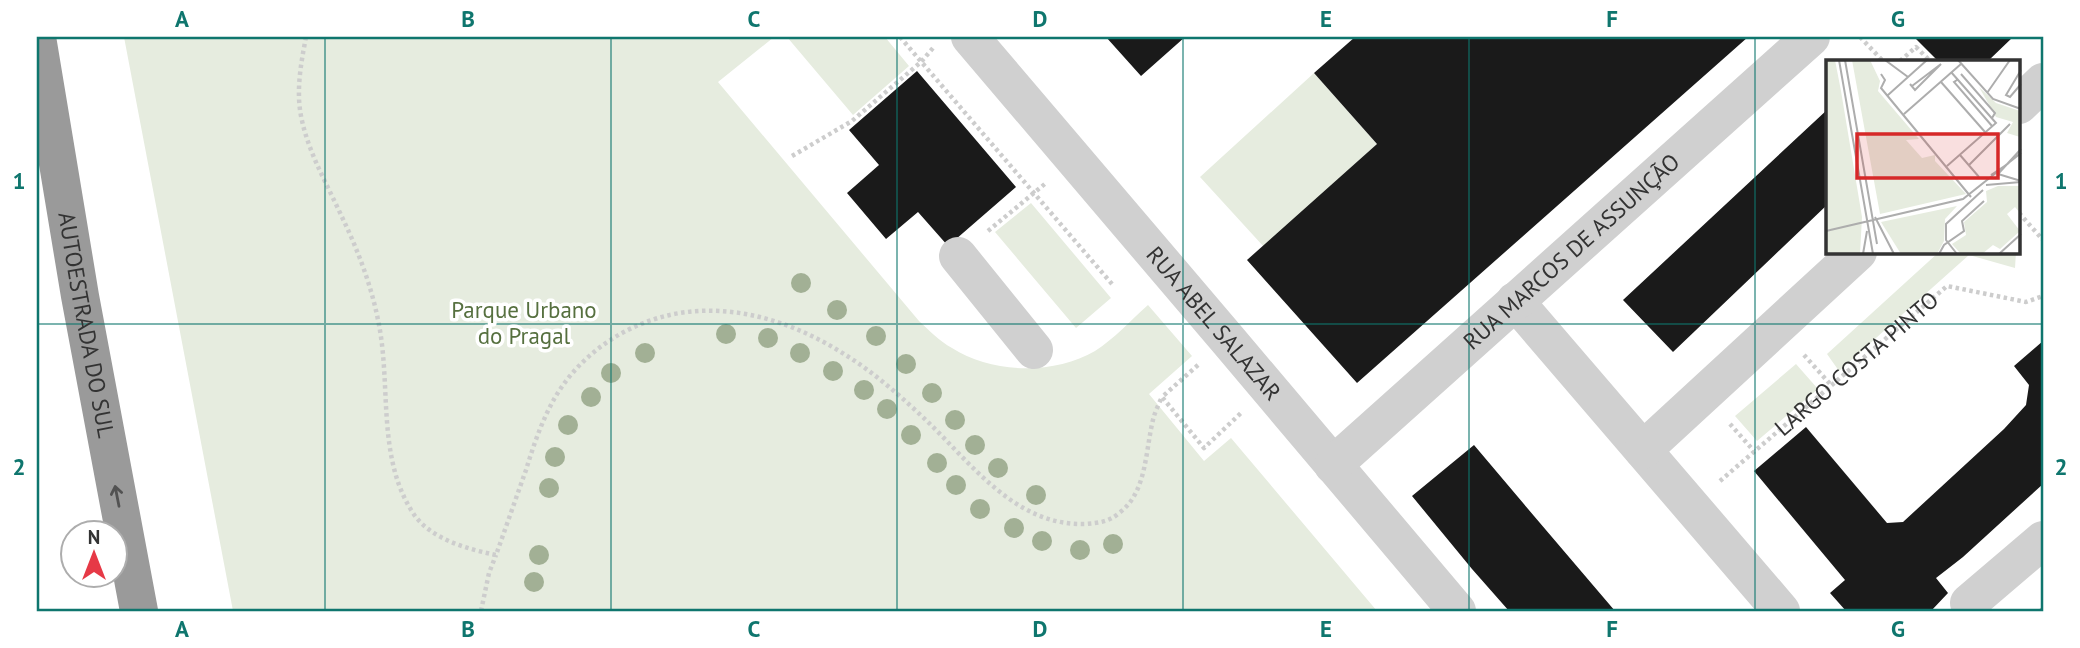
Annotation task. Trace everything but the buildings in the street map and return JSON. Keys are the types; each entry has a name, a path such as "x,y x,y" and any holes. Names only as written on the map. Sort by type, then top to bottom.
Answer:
{"highway":[{"name":"AUTOESTRADA DO SUL","path":"37,37 80,296 139,611"}],"street":[{"name":"RUA MARCOS DE ASSUNÇÃO","path":"1333,465 1811,37"},
{"name":"RUA ABEL SALAZAR","path":"953,41 1074,160 1457,611"},
{"path":"2021,103 2043,82"},
{"path":"1643,450 1856,254"},
{"path":"958,256 1034,350"},
{"path":"1516,301 1781,611"},
{"path":"1969,603 2043,540"}],"path":[{"path":"306,37 299,84 301,114 308,144 356,247 372,293 383,346 389,447 398,486 414,515 428,528 445,539 496,555"},
{"path":"900,37 1112,284"},
{"path":"1860,37 1881,60"},
{"path":"792,156 852,121 921,62 953,41"},
{"path":"1901,60 1916,47 1929,60"},
{"path":"958,256 1074,160"},
{"path":"2021,215 2043,240"},
{"name":"LARGO COSTA PINTO","path":"1691,506 1947,286 2026,302 2043,296"},
{"path":"481,611 489,573 540,428 553,400 589,355 606,342 637,326 671,314 721,311 748,314 790,326 845,354 884,383 929,423 978,475 1012,502 1046,519 1063,523 1108,521 1130,504 1138,490 1154,415 1162,397 1228,340"},
{"path":"1162,397 1204,448 1268,388"}],"green space":[{"name":"Parque Urbano do Pragal","path":"124,37 774,37 718,82 919,321 943,342 968,357 1004,367 1042,367 1079,359 1095,351 1148,305 1192,356 1149,394 1204,461 1231,438 1377,611 233,611"},
{"path":"787,37 885,37 909,66 853,115"},
{"path":"1314,73 1377,144 1264,247 1200,177"},
{"path":"1031,203 1111,298 1076,328 995,232"},
{"path":"1937,254 2016,254 2015,268 1969,255 1839,371 1827,354"},
{"path":"1796,364 1818,389 1757,441 1735,416"}],"tram line":[{"path":"2038,611 2043,608"}]}
